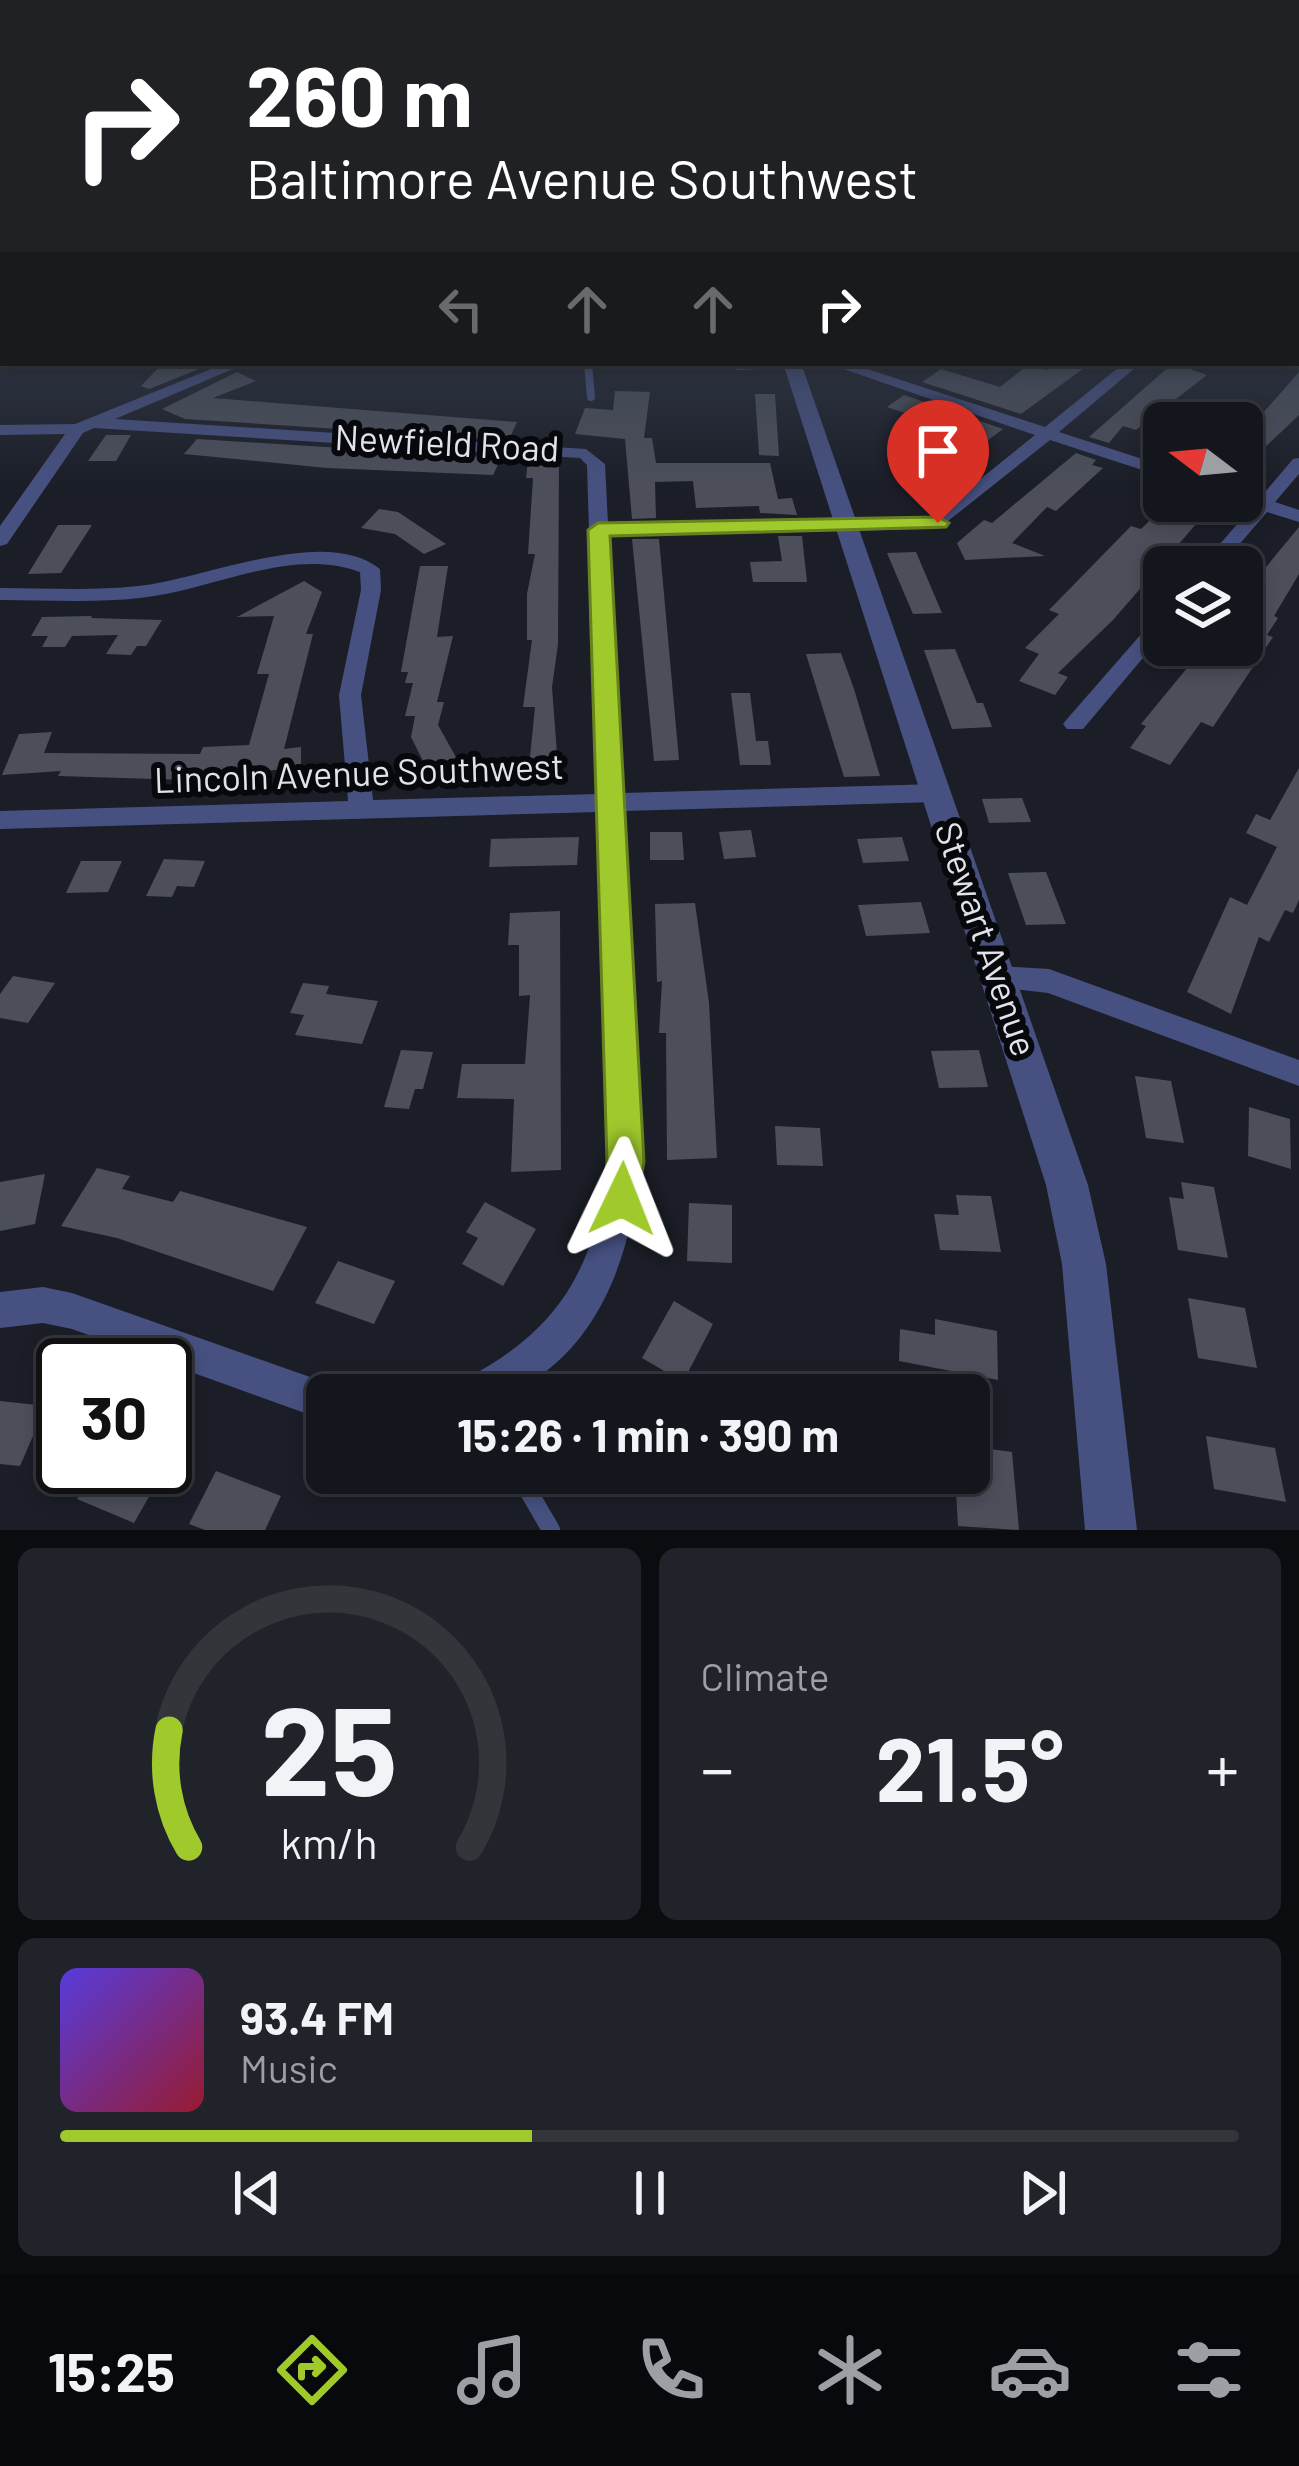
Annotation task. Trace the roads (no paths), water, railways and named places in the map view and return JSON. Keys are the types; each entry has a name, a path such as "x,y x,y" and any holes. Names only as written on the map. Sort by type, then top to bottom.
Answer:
{"street":[{"path":"0,430 84,426 232,366"},
{"name":"Stewart Avenue","path":"793,366 1076,1221 1111,1530"},
{"path":"843,366 1143,465"},
{"path":"598,530 938,523 1129,366"},
{"path":"0,540 84,426"},
{"name":"Newfield Road","path":"84,426 577,451 596,464 625,1162 615,1239 601,1274 556,1339 513,1374"},
{"path":"1299,463 1263,505 1299,516"},
{"path":"1228,546 1248,522"},
{"path":"0,594 137,593 298,561 347,560 370,569 350,694 361,809"},
{"path":"1076,724 1143,645"},
{"name":"Lincoln Avenue Southwest","path":"0,820 936,793"},
{"path":"999,978 1049,981 1298,1070"},
{"path":"0,1310 43,1305 73,1311 306,1394"}],"lane":[{"path":"588,366 591,397"},
{"path":"530,1494 551,1530"}]}
